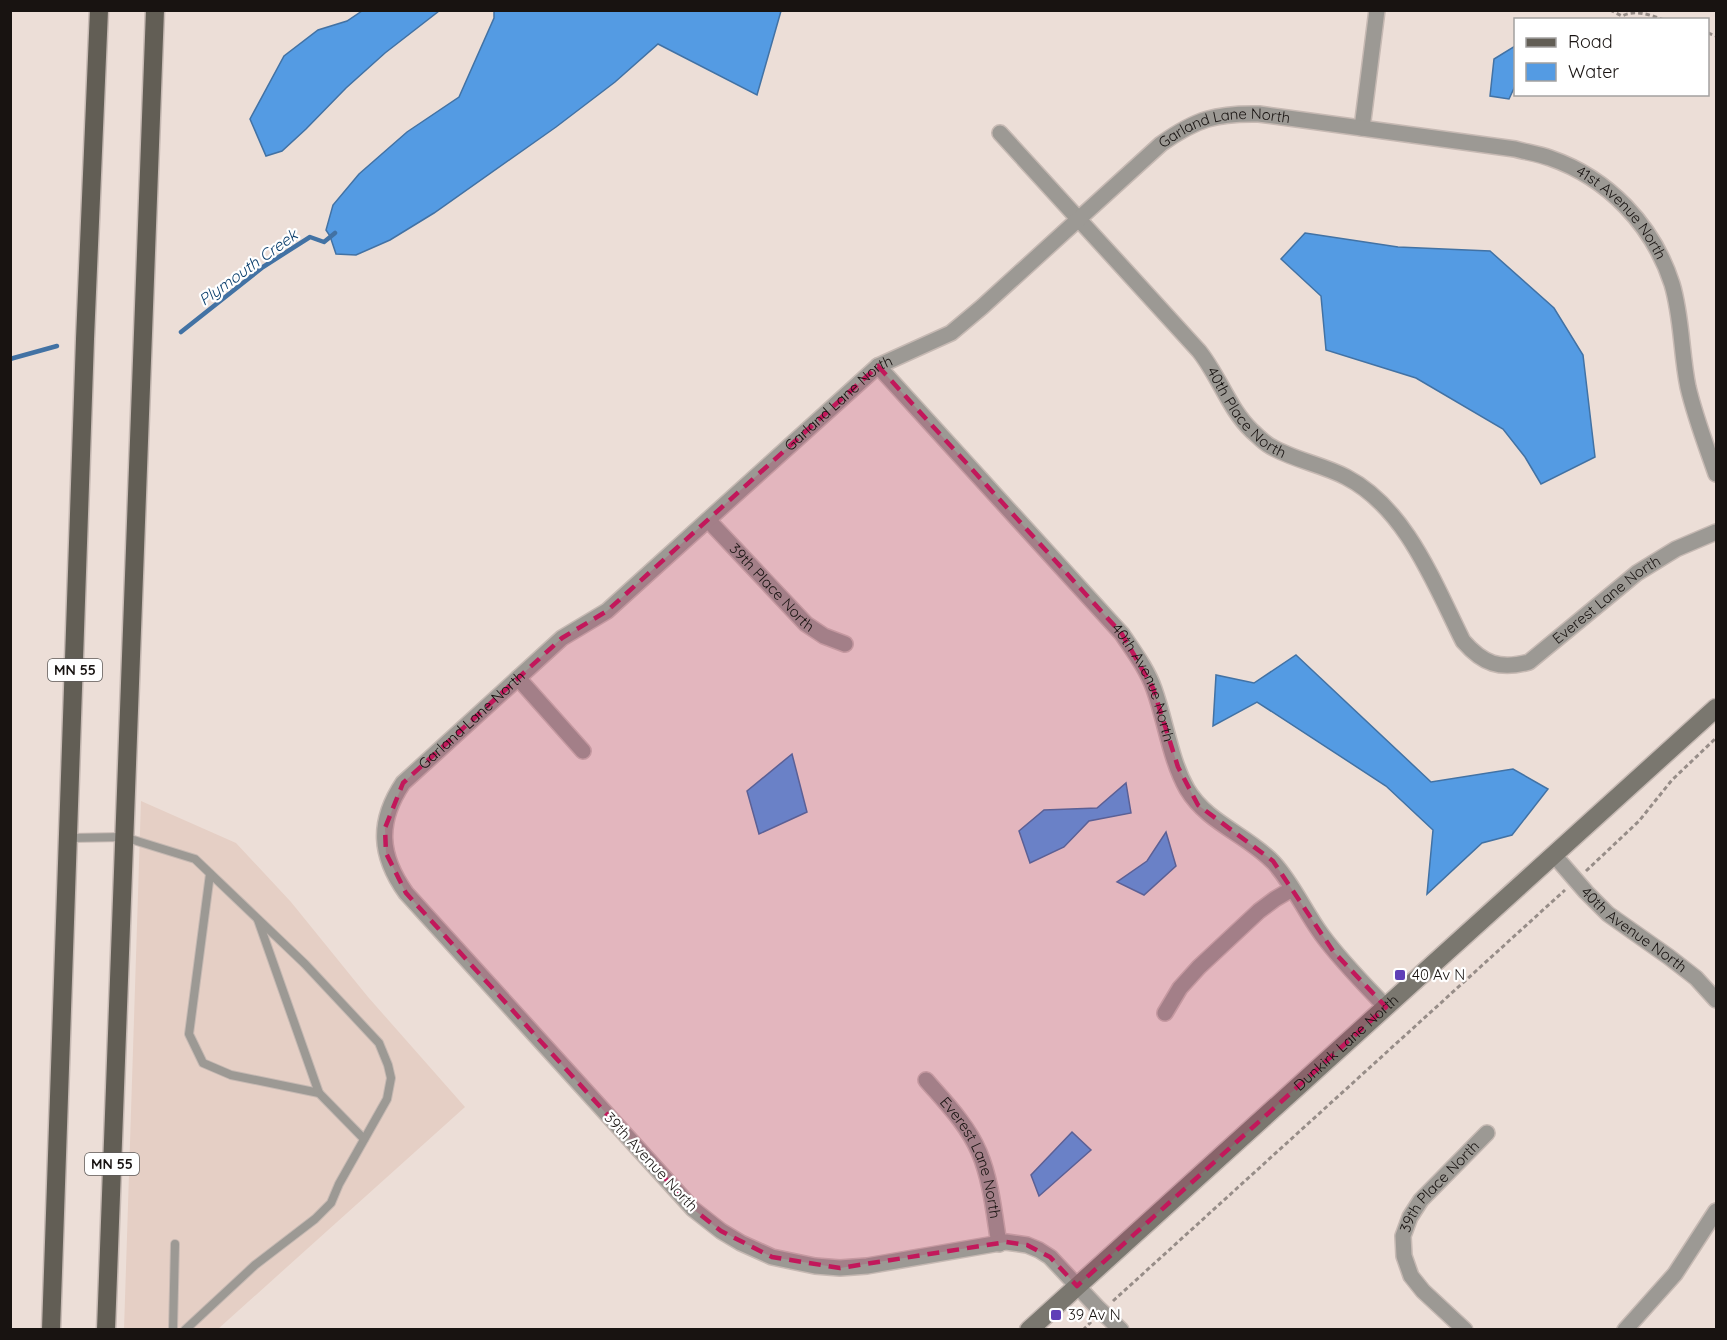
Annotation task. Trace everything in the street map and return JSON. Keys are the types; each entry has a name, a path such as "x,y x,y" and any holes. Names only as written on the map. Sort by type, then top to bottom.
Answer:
{"main road":[{"name":"MN 55","path":"51,1329 99,10"},
{"name":"MN 55","path":"105,1329 155,10"}],"street":[{"path":"1362,128 1377,10"},
{"name":"Garland Lane North","path":"385,828 389,811 403,783 562,638 607,610 879,366 951,333 1161,144 1182,129 1206,118 1233,113 1259,114 1362,128"},
{"name":"41st Avenue North","path":"1362,128 1515,149 1550,157 1583,172 1614,193 1639,219 1658,250 1672,285 1689,388 1716,474"},
{"name":"40th Place North","path":"1000,133 1199,351 1210,365 1234,408 1250,429 1269,445 1346,477 1375,496 1398,522 1417,551 1464,641 1473,653 1485,661 1499,665"},
{"name":"40th Avenue North","path":"879,366 1122,634 1140,660 1154,688 1178,767 1198,805 1273,861 1320,933 1386,1007"},
{"name":"39th Place North","path":"708,520 806,624 824,636 845,644"},
{"name":"Everest Lane North","path":"1499,665 1514,666 1529,662 1637,573 1676,549 1716,532"},
{"path":"518,678 583,751"},
{"name":"Dunkirk Lane North","path":"1029,1329 1716,708"},
{"name":"39th Avenue North","path":"385,828 389,864 406,893 693,1209 721,1231 772,1257 804,1264 840,1268 867,1266 1006,1242 1027,1245 1055,1261 1121,1329"},
{"name":"40th Avenue North","path":"1554,855 1608,914 1670,957 1696,978 1716,1000"},
{"path":"1165,1013 1180,988 1199,967 1259,911 1292,889"},
{"name":"Everest Lane North","path":"926,1080 958,1117 980,1153 990,1189 999,1244"},
{"name":"39th Place North","path":"1465,1329 1423,1291 1411,1276 1404,1256 1403,1236 1420,1200 1487,1133"},
{"path":"1625,1329 1675,1274 1716,1211"}],"lane":[{"path":"69,838 124,837 195,859 305,964 379,1043 388,1065 391,1078 387,1099 339,1184 331,1203 315,1219 255,1264 185,1329"},
{"path":"210,874 189,1034 203,1063 231,1075 319,1093"},
{"path":"258,919 319,1093 364,1139"},
{"path":"172,1329 175,1244"}],"path":[{"path":"1610,10 1622,16 1639,12 1658,18"},
{"path":"1083,1329 1639,821 1672,780 1716,738"}],"highlighted area":[{"path":"878,366 1122,634 1153,688 1178,767 1198,805 1273,861 1333,951 1386,1007 1077,1286 1050,1257 1027,1245 1006,1242 840,1268 772,1257 721,1231 693,1209 406,893 386,853 385,828 403,783 562,638 607,611"}],"shaded area":[{"path":"141,801 236,843 291,902 368,997 465,1107 218,1329 124,1330"}],"water":[{"path":"362,11 439,11 385,53 282,151 266,156 250,119 284,56 318,30 347,21"},
{"path":"494,11 781,11 757,95 658,44 615,82 556,127 434,213 390,240 356,255 336,254 326,230 333,205 359,174 407,132 459,97 494,18"},
{"path":"1514,47 1514,88 1509,99 1490,96 1494,59"},
{"path":"1305,233 1398,247 1490,251 1554,308 1583,355 1595,457 1541,484 1525,457 1503,429 1416,378 1326,350 1321,296 1281,259"},
{"path":"1296,655 1431,782 1513,769 1548,789 1512,835 1482,843 1427,894 1433,830 1386,786 1257,702 1213,726 1216,675 1254,683"},
{"path":"792,754 807,812 759,834 747,791"},
{"path":"1126,783 1131,813 1089,821 1064,847 1030,863 1019,831 1044,810 1097,808"},
{"path":"1166,832 1176,866 1144,895 1117,882 1147,861"},
{"path":"1072,1132 1091,1150 1039,1196 1031,1175"}],"waterway":[{"name":"Plymouth Creek","path":"181,332 263,267 310,237 324,242 335,233"},
{"name":"Plymouth Creek","path":"10,359 57,346"}],"place":[{"name":"40 Av N","path":"1400,975"},
{"name":"39 Av N","path":"1056,1315"}]}
